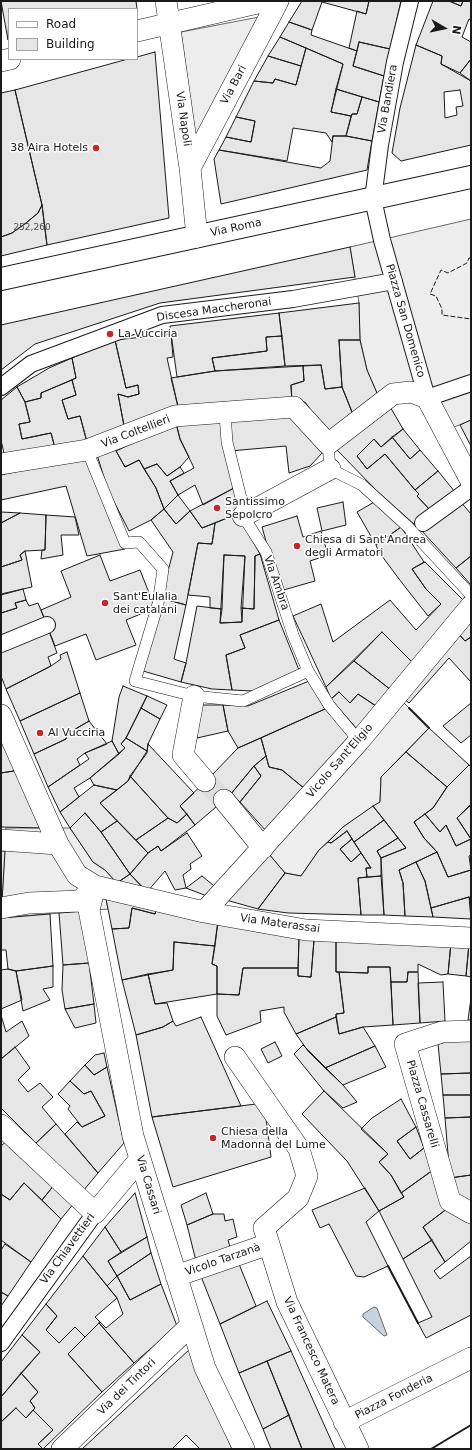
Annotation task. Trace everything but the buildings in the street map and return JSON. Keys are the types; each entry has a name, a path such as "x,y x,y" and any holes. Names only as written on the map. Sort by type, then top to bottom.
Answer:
{"street":[{"name":"Via Napoli","path":"166,1 190,168 197,236"},
{"path":"138,31 266,1"},
{"name":"Via Bari","path":"190,168 278,1"},
{"name":"Via Bandiera","path":"373,199 380,145 395,62 410,1"},
{"name":"Via Roma","path":"1,279 471,177"},
{"name":"Piazza San Domenico","path":"373,199 382,240 428,398"},
{"name":"Discesa Maccheronai","path":"1,387 31,364 162,315 293,299 394,281"},
{"path":"328,444 393,394 411,392 428,398 471,384"},
{"path":"428,398 471,481"},
{"name":"Via Coltellieri","path":"1,464 87,450 175,416 294,407 328,444"},
{"path":"243,516 330,468"},
{"path":"422,523 471,488"},
{"name":"Vicolo Sant'Eligio","path":"204,912 359,741 471,606"},
{"path":"1,644 47,625"},
{"path":"194,696 183,755 205,781"},
{"name":"Via Materassai","path":"1,715 55,836 77,876 95,886 204,912 306,930 471,938"},
{"path":"224,800 263,848"},
{"path":"3,840 55,836"},
{"path":"1,908 29,903 80,901 95,886"},
{"name":"Via Cassari","path":"95,886 89,910 133,1136 205,1368 244,1449"},
{"name":"Piazza Cassarelli","path":"471,1030 442,1032 405,1044 450,1201 471,1213"},
{"name":"Via Francesco Matera","path":"235,1057 299,1149 307,1176 298,1198 264,1228 287,1302 344,1422"},
{"path":"2,1130 94,1213"},
{"name":"Via Chiavettieri","path":"1,1343 94,1213 140,1159"},
{"name":"Vicolo Tarzanà","path":"176,1276 269,1244"},
{"name":"Via dei Tintori","path":"62,1449 191,1325"},
{"name":"Piazza Fonderia","path":"358,1449 344,1422 471,1358"}],"lane":[{"name":"Via Ambra","path":"225,413 227,442 241,498 243,516 266,552 294,635 308,671 329,705 359,741"},
{"path":"328,444 330,468 362,485 406,526 471,595"},
{"path":"87,450 125,542 139,542 163,569 158,604 135,680 194,696 243,700 308,671"}],"shaded area":[{"path":"259,17 196,141 181,32"},
{"path":"471,219 471,420 445,431 427,398 380,400 367,370 360,340 359,303 350,247"},
{"path":"396,695 429,728 381,777 380,802 343,827 319,850 301,876 285,873 268,853"},
{"path":"6,828 70,828 93,862 105,870 117,883 106,899 108,909 1,918"},
{"path":"374,1307 377,1308 387,1335 384,1336 363,1317 363,1314"}],"tunnel":[{"path":"205,781 224,800"}],"fence":[{"path":"471,258 469,258 467,263 448,273 441,270 430,294 436,296 442,309 442,315 471,319"}],"wall":[{"path":"409,708 429,728"},
{"path":"388,1266 418,1323"},
{"path":"431,1449 471,1425"}],"place":[{"name":"38 Aira Hotels","path":"96,148"},
{"name":"La Vucciria","path":"110,334"},
{"name":"Santissimo Sepolcro","path":"217,508"},
{"name":"Chiesa di Sant'Andrea degli Armatori","path":"297,546"},
{"name":"Sant'Eulalia dei catalani","path":"105,603"},
{"name":"Al Vucciria","path":"40,733"},
{"name":"Chiesa della Madonna del Lume","path":"213,1138"}]}
